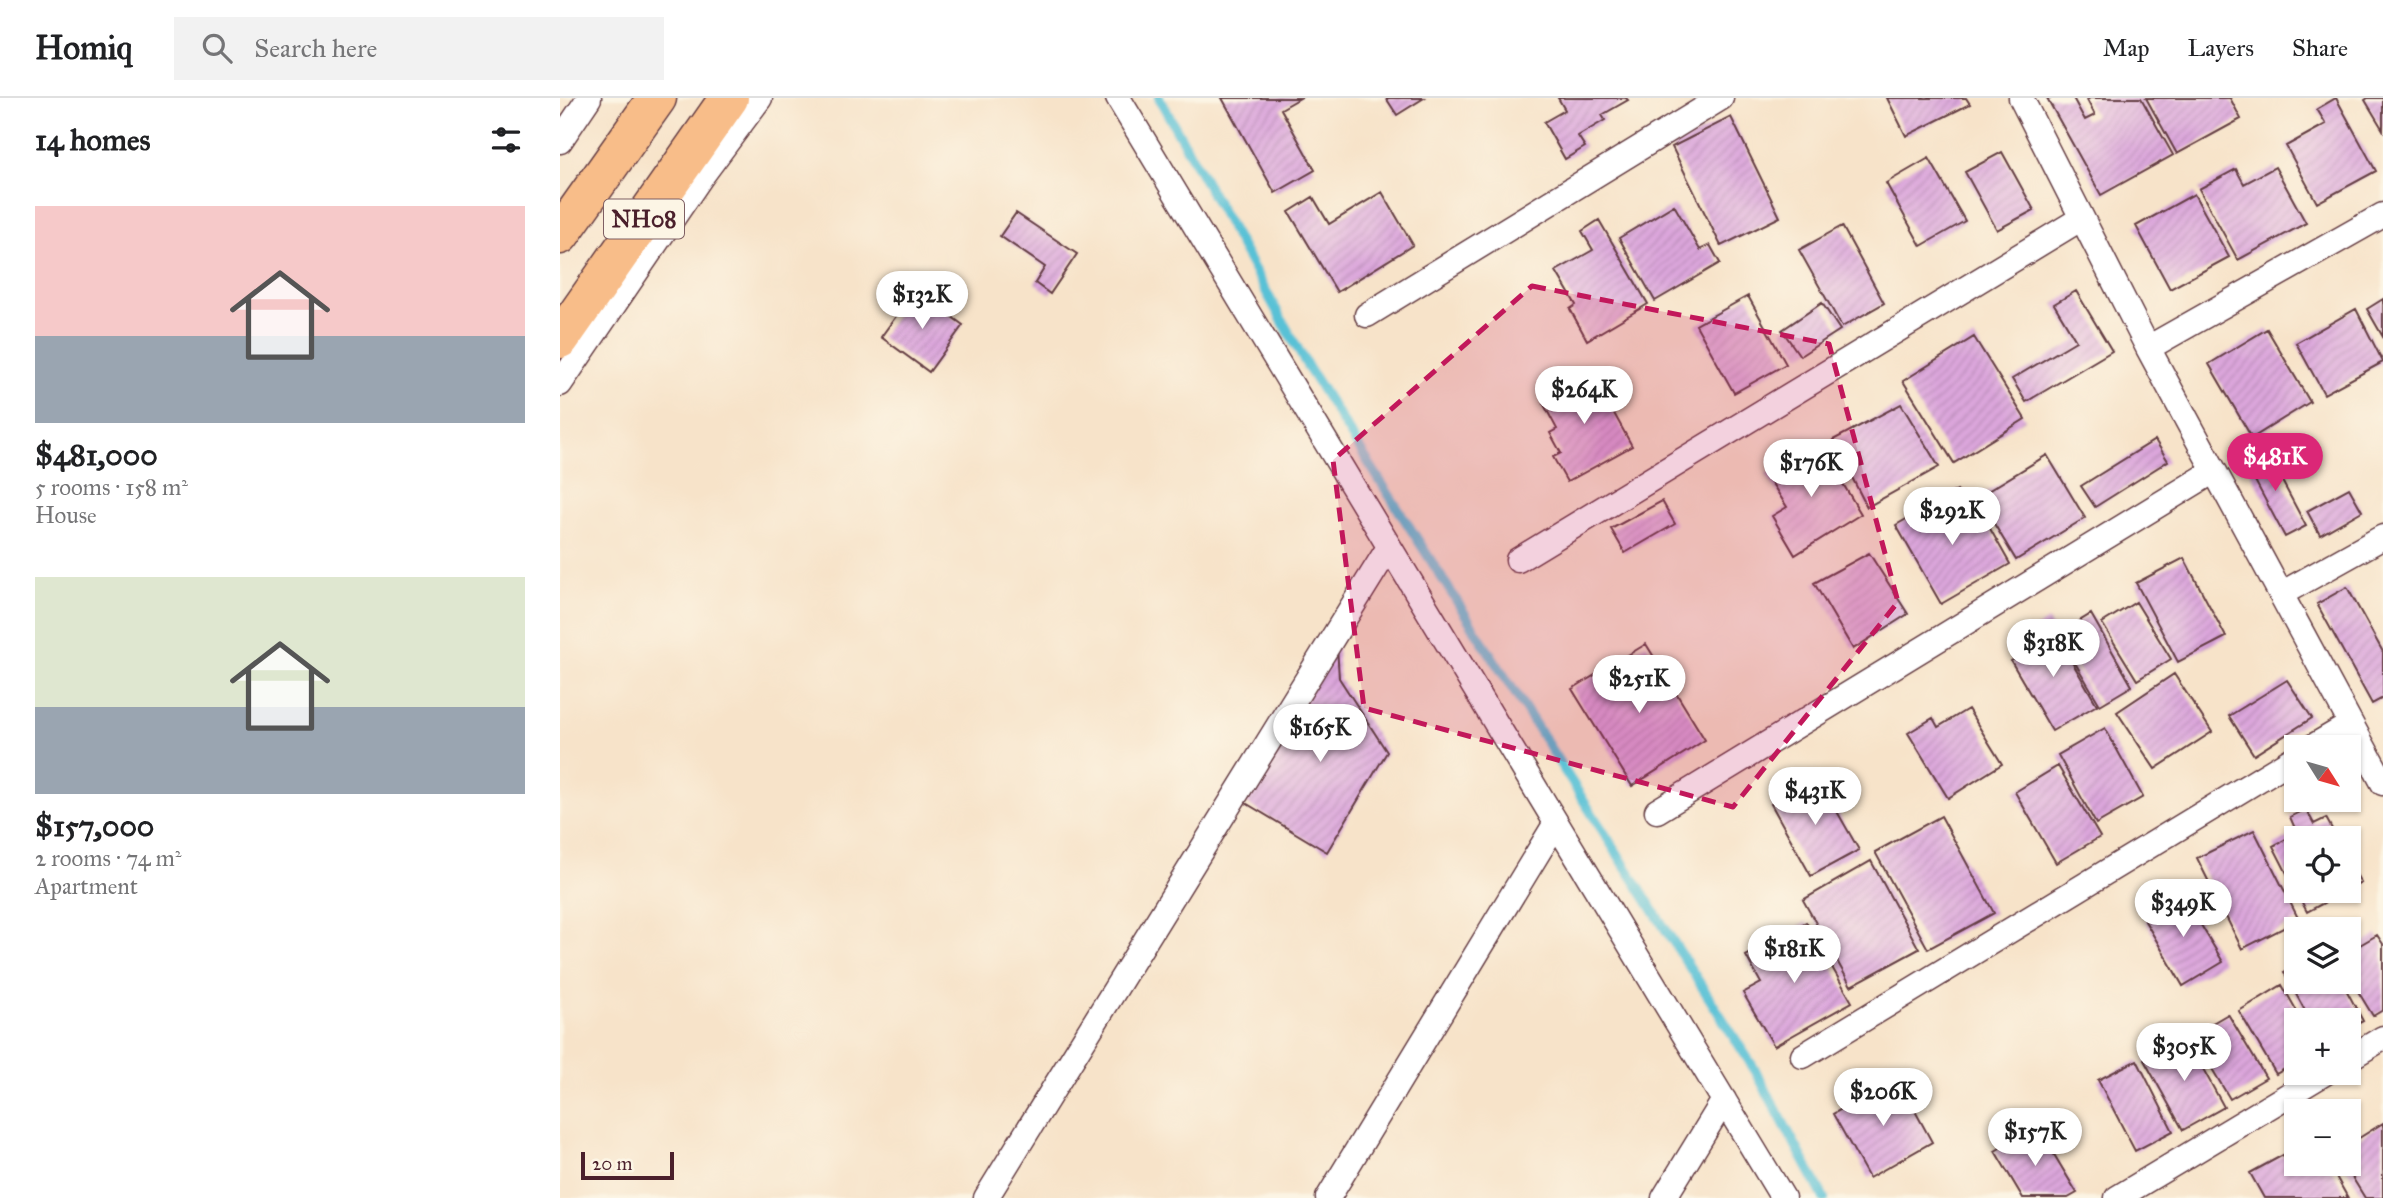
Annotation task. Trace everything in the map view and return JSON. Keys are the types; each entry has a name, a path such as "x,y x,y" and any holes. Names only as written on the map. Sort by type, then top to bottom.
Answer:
{"highway":[{"name":"NH08","path":"560,235 657,98"},
{"name":"NH08","path":"560,339 729,98"}],"street":[{"path":"560,141 589,98"},
{"path":"560,384 701,177 760,98"},
{"path":"1118,98 1783,1198"},
{"path":"1367,315 1721,98"},
{"path":"2021,98 2148,348 2383,783"},
{"path":"2148,348 2383,215"},
{"path":"1518,560 2082,218"},
{"path":"1657,811 2214,471"},
{"path":"2281,594 2383,537"},
{"path":"986,1198 1389,547"},
{"path":"2332,735 2351,724"},
{"path":"1804,1056 2284,764"},
{"path":"1328,1198 1556,823"},
{"path":"2361,1051 2383,1038"},
{"path":"2117,1198 2305,1085"},
{"path":"1664,1198 1724,1100"}],"highlighted area":[{"path":"1532,286 1829,344 1898,602 1733,807 1364,708 1333,460"}],"building":[{"path":"1222,98 1300,98 1281,109 1315,170 1275,193"},
{"path":"1386,98 1424,98 1397,115"},
{"path":"1558,98 1628,100 1602,115 1605,120 1578,136 1585,147 1565,159 1544,122 1565,110"},
{"path":"1887,98 1966,98 1970,104 1906,136"},
{"path":"2047,98 2073,98 2085,120 2095,115 2087,100 2090,98 2141,98 2173,155 2101,195"},
{"path":"2146,98 2230,98 2241,119 2177,154"},
{"path":"2336,98 2376,171 2317,203 2286,146 2326,124 2317,109"},
{"path":"2383,98 2383,130 2365,100"},
{"path":"1731,117 1780,217 1721,246 1672,147"},
{"path":"2002,152 2034,210 1997,230 1965,172"},
{"path":"1929,158 1965,221 1921,246 1886,183"},
{"path":"2275,167 2306,223 2238,260 2199,189 2236,169 2244,184"},
{"path":"1382,192 1413,245 1337,292 1289,212 1313,197 1329,224"},
{"path":"2194,194 2229,257 2170,289 2136,226"},
{"path":"1674,205 1700,250 1710,245 1720,263 1655,301 1619,238"},
{"path":"1016,213 1077,254 1050,294 1035,283 1045,267 1000,236"},
{"path":"1599,220 1648,304 1587,340 1570,309 1576,305 1556,271 1593,250 1582,231"},
{"path":"1842,226 1884,303 1842,327 1799,250"},
{"path":"915,290 963,325 929,372 881,337"},
{"path":"2076,291 2112,351 2026,402 2012,379 2076,341 2054,304"},
{"path":"1748,296 1786,364 1734,393 1696,325"},
{"path":"2383,299 2383,337 2367,309"},
{"path":"1822,303 1840,330 1800,356 1782,330"},
{"path":"2356,309 2383,362 2324,394 2296,343"},
{"path":"2267,329 2310,402 2252,438 2209,364"},
{"path":"1974,337 2025,419 1954,463 1903,381"},
{"path":"1588,366 1632,446 1567,482 1553,457 1561,453 1550,433 1557,429 1543,403 1570,388 1565,379"},
{"path":"1901,404 1939,467 1867,507 1833,440"},
{"path":"2155,440 2168,461 2095,507 2081,486"},
{"path":"1818,442 1861,514 1795,555 1772,516 1787,507 1766,474"},
{"path":"2265,449 2306,526 2285,537 2244,460"},
{"path":"2047,455 2085,518 2016,560 1978,497"},
{"path":"2349,488 2362,511 2320,535 2307,511"},
{"path":"1957,490 1981,529 1988,525 2010,564 1941,604 1896,525"},
{"path":"1662,501 1675,524 1625,553 1611,529"},
{"path":"1869,553 1908,614 1853,649 1814,583"},
{"path":"2184,558 2226,637 2178,662 2136,583"},
{"path":"2347,587 2383,652 2383,698 2372,704 2317,604"},
{"path":"2136,602 2171,659 2137,680 2102,623"},
{"path":"2091,614 2132,686 2100,705 2058,634"},
{"path":"2048,621 2097,705 2052,731 2011,661 2035,647 2027,633"},
{"path":"1646,644 1705,740 1632,786 1572,689"},
{"path":"1337,646 1339,678 1387,752 1327,852 1244,802"},
{"path":"2174,674 2212,732 2155,769 2117,712"},
{"path":"2287,680 2312,718 2254,755 2229,716"},
{"path":"1968,709 2002,764 1948,798 1908,733 1933,718 1938,727"},
{"path":"2105,728 2143,797 2096,824 2058,755"},
{"path":"2058,766 2100,837 2056,863 2015,792"},
{"path":"1818,778 1859,850 1811,876 1771,804"},
{"path":"2308,812 2314,824 2326,818 2330,826 2294,826 2290,817"},
{"path":"1941,816 1994,913 1928,949 1875,852"},
{"path":"2254,830 2284,890 2284,903 2290,903 2298,917 2284,917 2284,928 2242,949 2197,858"},
{"path":"2284,840 2284,868 2273,846"},
{"path":"1871,861 1919,949 1851,986 1803,900"},
{"path":"2179,888 2223,962 2183,986 2145,921 2169,906 2164,897"},
{"path":"2302,903 2324,903 2307,912"},
{"path":"1806,922 1852,1002 1774,1046 1743,993 1761,983 1746,956"},
{"path":"2377,935 2383,944 2383,1010 2373,1016 2360,994 2361,944"},
{"path":"2282,985 2284,994 2287,994 2295,1008 2284,1008 2284,1069 2276,1074 2239,1011"},
{"path":"2296,994 2348,994 2356,1008 2304,1008"},
{"path":"2228,1014 2266,1078 2230,1099 2192,1035"},
{"path":"2185,1036 2224,1107 2183,1130 2144,1060"},
{"path":"2137,1060 2173,1131 2135,1151 2098,1080"},
{"path":"1897,1078 1932,1142 1869,1178 1833,1114"},
{"path":"2383,1123 2383,1198 2365,1198 2351,1176 2361,1176 2361,1137"},
{"path":"2037,1126 2077,1193 2068,1198 2023,1198 1995,1151"},
{"path":"2284,1155 2284,1176 2336,1176 2348,1198 2264,1198 2250,1173"}],"waterway":[{"path":"1159,98 1309,369 1755,1070 1824,1198"}]}
